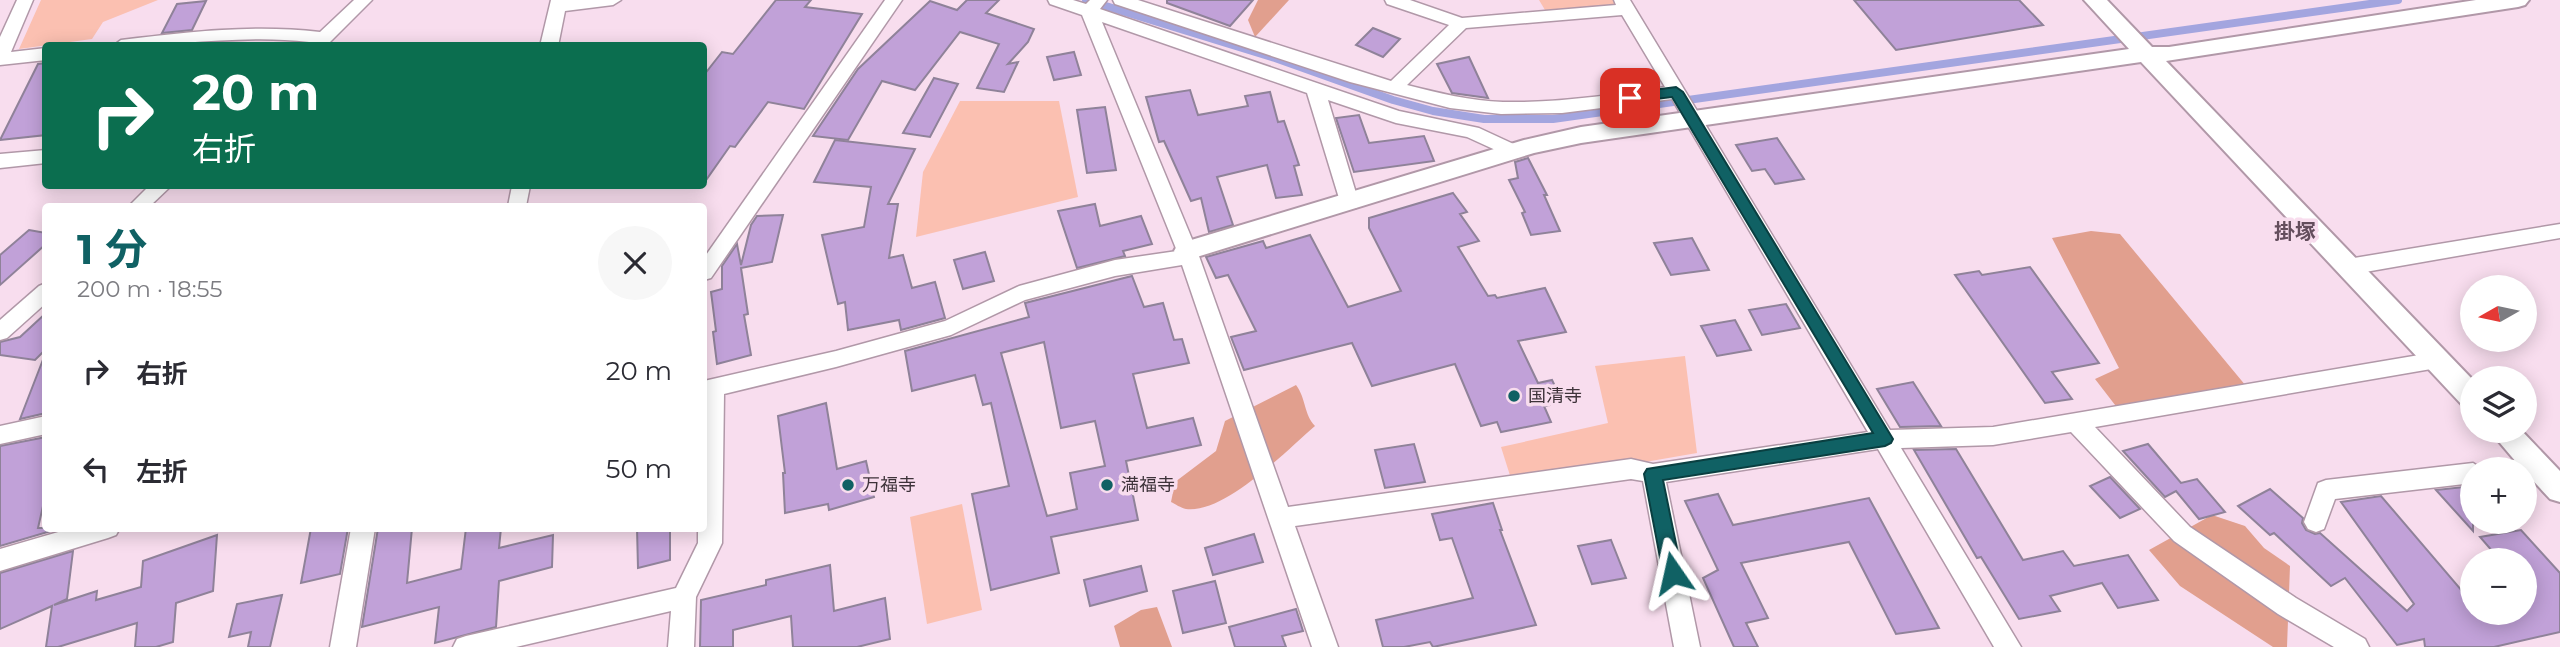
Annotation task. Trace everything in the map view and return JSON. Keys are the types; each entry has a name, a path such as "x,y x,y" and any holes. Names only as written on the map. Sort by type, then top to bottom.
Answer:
{"street":[{"path":"25,0 0,58 42,54"},
{"path":"154,42 229,33 297,34 319,42 364,0"},
{"path":"551,42 558,4 613,0"},
{"path":"707,270 894,0"},
{"path":"1056,0 1094,6 1396,117 1472,132 1513,152"},
{"path":"1121,0 1394,88 1450,102 1501,108 1562,107 1676,92"},
{"path":"1393,0 1461,23 1625,4 2008,647"},
{"path":"2095,0 2460,384"},
{"path":"681,647 684,597 710,543 708,389 836,359 951,327 1031,290 1115,268 1188,253 1513,152 1581,135 2145,54 2169,54 2518,0"},
{"path":"1094,6 1188,253 1325,647"},
{"path":"1394,88 1461,23"},
{"path":"1315,88 1349,203"},
{"path":"0,161 42,156"},
{"path":"141,203 158,189"},
{"path":"2348,267 2560,231"},
{"path":"0,332 42,295"},
{"path":"1280,518 1631,469 1653,474 1885,439 1993,436 2437,360"},
{"path":"2076,422 2182,534 2287,606 2356,647"},
{"path":"0,435 42,426"},
{"path":"2515,443 2528,457"},
{"path":"2537,466 2560,490"},
{"path":"1653,474 1688,647"},
{"path":"2316,522 2326,490 2460,475"},
{"path":"0,560 94,532"},
{"path":"343,647 362,532"},
{"path":"466,647 684,597"}],"shaded area":[{"path":"41,0 158,0 103,22 92,39 42,42 42,46 19,49"},
{"path":"1258,0 1289,0 1255,37 1248,20"},
{"path":"1539,0 1615,0 1621,9 1548,15"},
{"path":"960,101 1059,101 1078,197 916,237 923,172"},
{"path":"2091,231 2120,234 2251,392 2122,414 2095,379 2119,368 2052,238"},
{"path":"1685,356 1697,453 1513,485 1501,447 1608,423 1595,366"},
{"path":"1296,385 1315,426 1255,478 1219,502 1202,508 1186,509 1171,502 1175,482 1216,451 1225,421"},
{"path":"962,504 982,610 927,624 910,517"},
{"path":"2212,515 2245,526 2264,548 2290,566 2287,647 2273,647 2180,586 2149,550"},
{"path":"1157,607 1172,647 1120,647 1114,626 1141,610"}],"building":[{"path":"776,0 811,0 805,7 862,14 804,109 768,102 735,147 730,146 707,179 707,71 722,52 733,54"},
{"path":"967,0 999,0 986,13 1034,29 1028,42 1008,64 1018,62 1004,92 977,88 999,44 960,32 915,90 882,81 848,140 813,136 858,69 930,1 957,10"},
{"path":"1167,0 1253,0 1230,26 1167,3"},
{"path":"1854,0 2019,0 2043,25 1896,50"},
{"path":"206,1 192,30 162,33 177,4"},
{"path":"1373,28 1400,39 1383,57 1356,45"},
{"path":"1074,52 1081,75 1054,80 1047,57"},
{"path":"1469,57 1488,98 1452,93 1437,64"},
{"path":"38,64 42,64 42,135 0,140"},
{"path":"934,78 958,84 930,137 903,133"},
{"path":"1190,90 1198,115 1248,106 1245,96 1270,92 1278,122 1284,121 1299,165 1294,166 1302,195 1276,198 1267,165 1217,177 1233,225 1209,232 1201,198 1191,201 1164,141 1159,142 1146,97"},
{"path":"1105,107 1116,170 1087,173 1077,110"},
{"path":"1359,115 1369,143 1424,136 1434,161 1354,172 1336,118"},
{"path":"1777,138 1804,179 1775,184 1765,169 1752,171 1736,145"},
{"path":"835,140 915,149 888,204 898,204 889,258 903,255 912,288 935,282 945,318 901,330 899,320 848,330 845,302 838,304 822,235 864,227 871,187 814,182"},
{"path":"1528,158 1547,195 1544,195 1560,231 1531,235 1522,213 1525,212 1509,180 1518,178 1515,162"},
{"path":"1453,193 1467,212 1460,214 1479,241 1458,247 1488,296 1495,295 1497,298 1545,288 1566,332 1518,341 1538,383 1552,380 1563,403 1544,406 1551,422 1501,432 1497,422 1481,426 1455,364 1372,386 1352,343 1244,370 1231,337 1256,331 1228,275 1216,278 1206,257 1263,241 1266,248 1310,235 1348,307 1401,291 1369,228 1369,218"},
{"path":"1095,204 1100,226 1141,216 1152,244 1123,251 1125,256 1077,268 1058,211"},
{"path":"783,215 772,262 741,268 748,314 744,315 751,355 717,364 711,292 722,289 722,266 737,244 741,265 751,225 757,216"},
{"path":"29,230 42,232 42,248 0,285 0,255"},
{"path":"1692,238 1709,270 1671,275 1654,243"},
{"path":"985,252 994,281 963,289 954,260"},
{"path":"2030,267 2099,363 2052,372 2072,399 2045,403 1955,275 1979,271 1982,275"},
{"path":"1132,276 1144,307 1163,303 1174,340 1182,339 1189,363 1133,374 1147,428 1193,418 1201,445 1126,461 1138,520 1051,537 1059,573 991,590 972,494 1009,486 991,403 983,405 975,375 912,391 905,351 1029,317 1025,303","holes":["1044,342 1061,428 1095,421 1105,466 1070,473 1077,509 1047,516 1001,353"]},
{"path":"1786,304 1800,328 1762,335 1749,310"},
{"path":"42,317 42,353 35,360 0,355 0,342 20,337"},
{"path":"1735,320 1751,350 1717,356 1701,326"},
{"path":"42,362 42,414 20,419"},
{"path":"1913,382 1941,426 1900,427 1877,389"},
{"path":"826,403 837,469 866,461 874,497 829,510 828,504 785,513 785,473 778,416"},
{"path":"42,438 42,510 38,528 42,528 42,532 47,532 0,546 0,446"},
{"path":"1414,444 1425,482 1385,488 1375,450"},
{"path":"2148,444 2181,483 2197,479 2225,512 2199,519 2176,491 2165,497 2123,451"},
{"path":"1956,449 2023,560 2063,551 2074,566 2128,555 2158,600 2118,608 2102,583 2050,596 2060,611 2019,619 1981,557 1977,558 1914,450"},
{"path":"2110,477 2140,509 2120,518 2090,486"},
{"path":"2460,487 2460,517 2436,490"},
{"path":"2270,489 2303,518 2302,523 2306,530 2320,533 2407,611 2414,604 2341,502 2381,496 2460,589 2460,625 2537,625 2537,548 2490,548 2480,537 2525,534 2560,573 2560,632 2494,647 2425,647 2424,639 2397,645 2345,578 2331,586 2274,533 2270,535 2238,506"},
{"path":"1718,494 1733,525 1869,498 1939,628 1896,634 1849,542 1741,563 1768,618 1746,623 1758,647 1734,647 1703,578 1718,570 1685,501"},
{"path":"1493,503 1500,530 1536,625 1433,647 1430,642 1404,647 1383,647 1376,620 1473,598 1452,538 1440,540 1432,514"},
{"path":"310,532 347,532 340,574 301,583"},
{"path":"377,532 412,532 407,583 461,569 466,532 501,532 499,548 553,535 552,567 499,581 496,627 435,643 439,607 362,627"},
{"path":"637,532 670,532 670,560 638,568"},
{"path":"1254,534 1263,562 1213,575 1205,548"},
{"path":"217,535 213,591 176,603 173,642 156,647 135,647 137,623 58,647 46,647 52,606 0,629 0,573 73,551 67,599 54,605 97,591 96,600 141,587 143,561"},
{"path":"1611,540 1626,578 1592,584 1578,546"},
{"path":"830,565 834,611 885,598 890,639 857,647 793,647 791,616 733,630 733,647 700,647 701,600 766,585 766,580"},
{"path":"1141,566 1147,591 1090,606 1084,580"},
{"path":"1215,581 1226,623 1183,633 1173,591"},
{"path":"282,595 270,647 248,647 251,632 229,637 237,604"},
{"path":"1296,609 1303,631 1282,636 1286,647 1235,647 1229,627"}],"waterway":[{"path":"1086,0 1275,58 1393,100 1433,111 1484,119 1553,119 2398,0"}],"place":[{"name":"国清寺","path":"1514,396"},
{"name":"万福寺","path":"848,485"},
{"name":"満福寺","path":"1107,485"}],"district":[{"name":"掛塚","path":"2295,232"}],"route":[{"path":"1630,98 1676,92 1885,439 1653,474 1673,573"}]}
